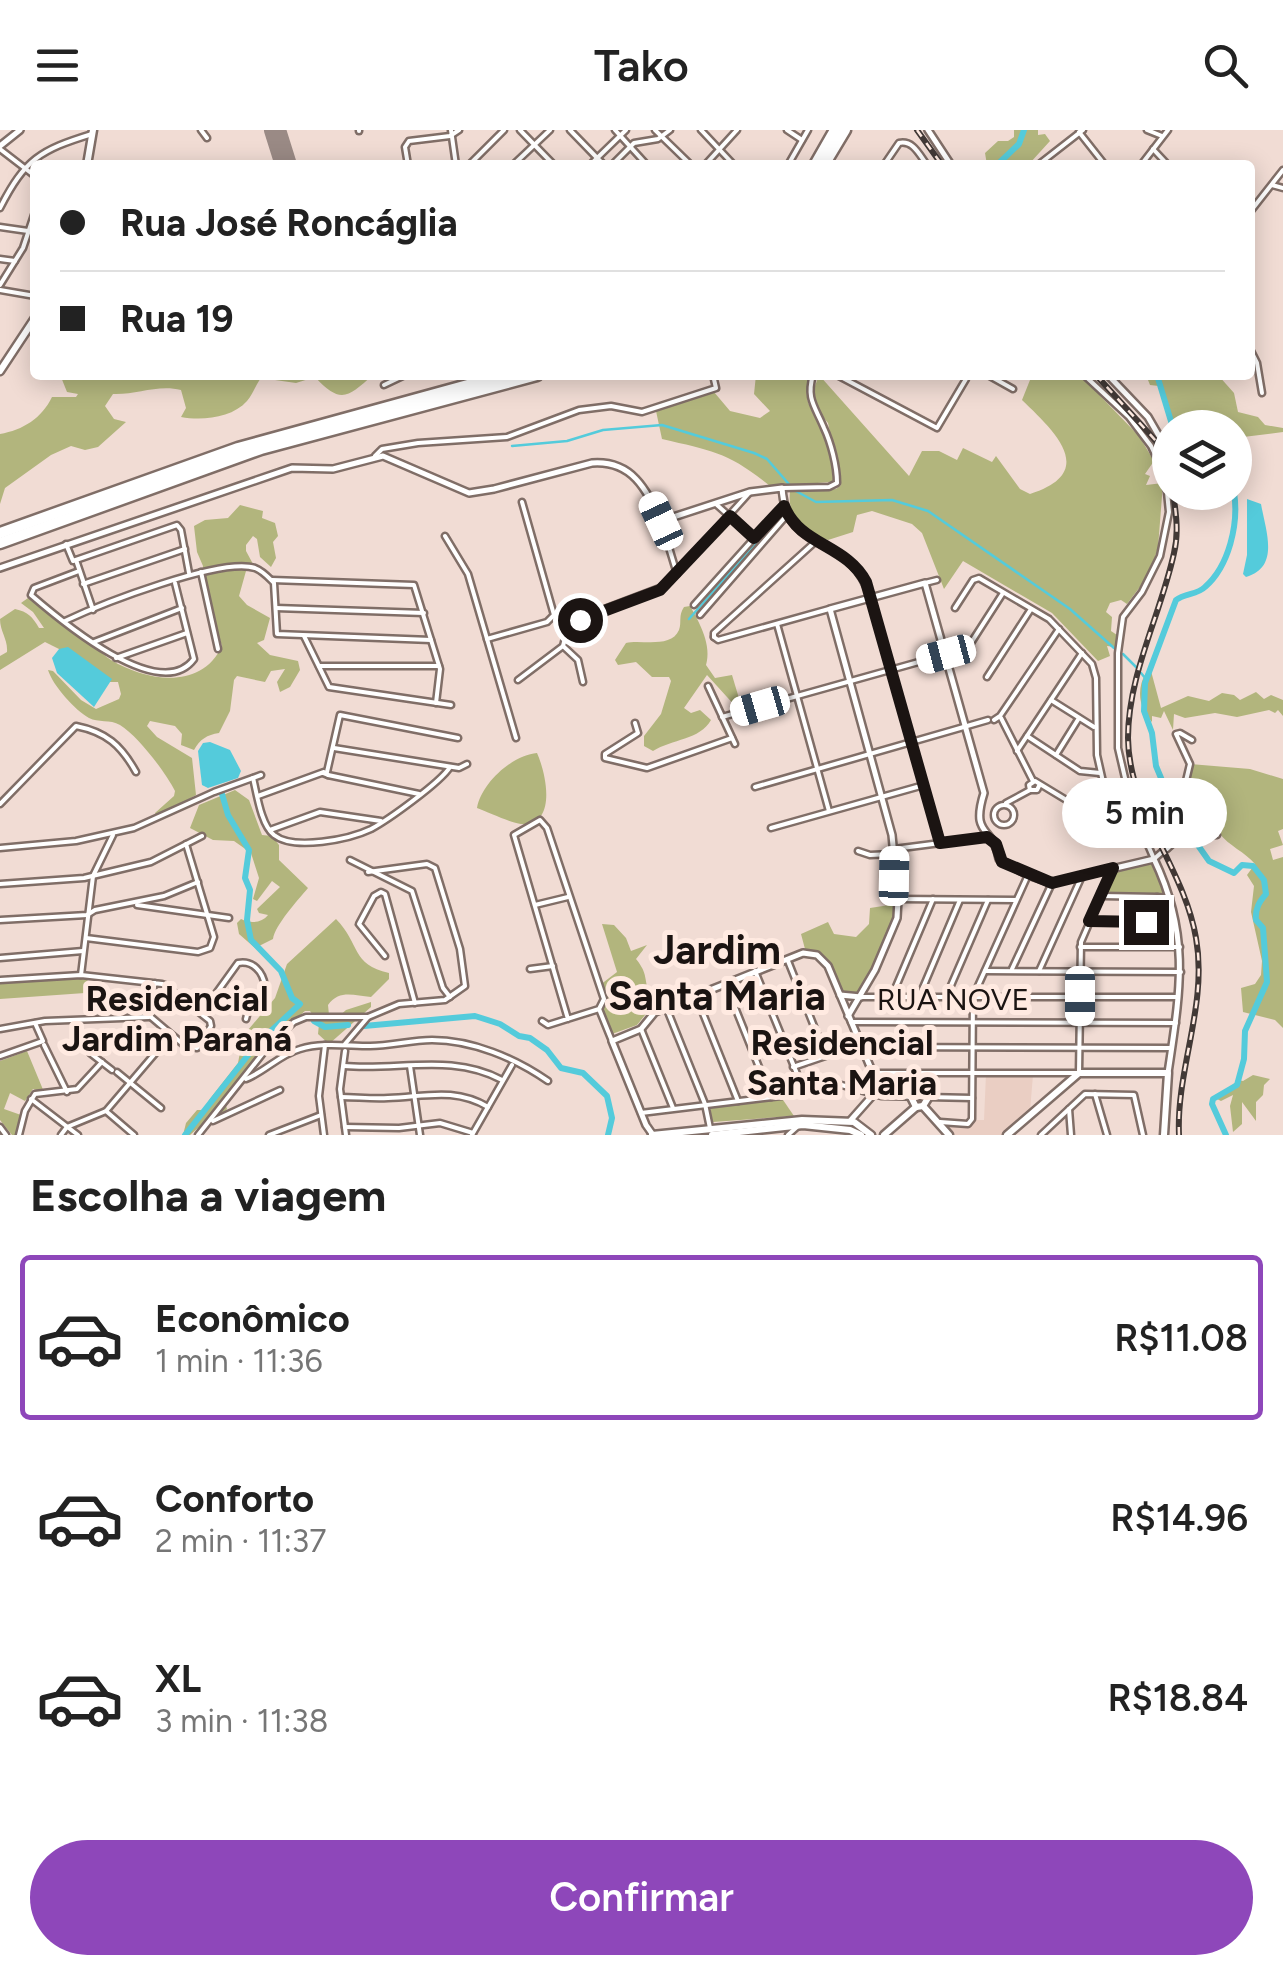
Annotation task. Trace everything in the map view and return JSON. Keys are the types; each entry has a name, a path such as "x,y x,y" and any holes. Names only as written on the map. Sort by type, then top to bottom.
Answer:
{"highway":[{"path":"817,160 834,130"},
{"path":"827,160 845,130"},
{"path":"0,533 256,442 485,380"},
{"path":"0,543 261,449 518,380"}],"main road":[{"path":"88,160 92,132"},
{"path":"0,371 2,362 30,325"},
{"path":"1010,1133 1068,1076 1079,1072 1168,1073 1164,1135"},
{"path":"911,1097 949,1135"},
{"path":"884,1135 928,1098"},
{"path":"712,1132 789,1120 850,1121 871,1135"},
{"path":"842,1129 850,1121"},
{"path":"651,1135 748,1133 798,1126 842,1129 860,1135"}],"street":[{"path":"20,130 0,148 30,171"},
{"path":"201,130 207,138"},
{"path":"407,160 405,147 410,141 460,130"},
{"path":"473,160 504,130"},
{"path":"520,130 549,160"},
{"path":"519,160 550,130"},
{"path":"570,130 600,160"},
{"path":"615,130 642,160"},
{"path":"594,160 626,130"},
{"path":"655,130 685,160"},
{"path":"617,160 639,141 662,137 670,130"},
{"path":"700,130 729,160"},
{"path":"711,160 737,130"},
{"path":"786,130 802,140"},
{"path":"791,160 808,130"},
{"path":"928,130 948,160"},
{"path":"1148,130 1163,136"},
{"path":"1145,160 1168,130"},
{"path":"1044,160 1081,131 1101,160"},
{"path":"33,160 46,150 92,132"},
{"path":"451,133 455,160"},
{"path":"887,160 898,143 909,142 923,160"},
{"path":"1153,149 1162,160"},
{"path":"0,208 30,162"},
{"path":"1255,206 1283,170"},
{"path":"1272,184 1283,188"},
{"path":"0,227 30,232"},
{"path":"30,235 0,288 30,295"},
{"path":"0,259 15,261"},
{"path":"1255,359 1262,393"},
{"path":"384,385 394,380"},
{"path":"0,568 282,471 298,467 334,469 375,456 382,449 418,443 507,437 578,410 611,406 642,412 716,388 714,380"},
{"path":"661,521 750,492 829,487 837,483 824,429 810,405 812,380"},
{"path":"846,380 937,428 965,380"},
{"path":"997,380 1013,389"},
{"path":"1089,380 1152,439"},
{"path":"1113,380 1148,416 1152,428"},
{"path":"375,456 396,460 469,493 494,490 592,462 627,470 644,485 661,521 676,574"},
{"path":"782,488 787,516 798,530 852,561 866,582 940,843"},
{"path":"518,680 563,646 566,634 586,616 660,590 750,492"},
{"path":"487,640 552,620 552,604 522,502"},
{"path":"714,502 754,538"},
{"path":"694,605 784,506"},
{"path":"1168,1073 1180,997 1180,947 1170,898 1132,808 1116,730 1118,636 1123,618 1155,568 1169,510"},
{"path":"700,615 787,516"},
{"path":"76,560 177,525 189,573"},
{"path":"444,536 468,574 516,738"},
{"path":"816,542 714,637 718,640 938,580"},
{"path":"69,543 93,610"},
{"path":"83,584 185,549"},
{"path":"66,621 189,573 224,566 250,567 273,581 412,584 439,666 436,704"},
{"path":"79,571 34,588 32,596 116,658 154,673 192,662 174,581"},
{"path":"201,572 218,649"},
{"path":"955,608 976,578 1031,609 1059,629 1082,653 1094,668 1105,814 1132,808"},
{"path":"273,581 276,632 432,640"},
{"path":"925,583 984,793 978,817 987,837 998,847 1001,861 1052,883 1154,858 1180,837 1214,836 1217,831 1208,810 1185,785 1190,764 1176,734 1192,740"},
{"path":"722,716 967,648 1003,594"},
{"path":"94,642 182,608"},
{"path":"276,608 424,614"},
{"path":"830,609 882,797 894,851 898,899 897,918 867,988 851,1001 850,1019 875,1087 873,1095 850,1121"},
{"path":"987,678 1031,609"},
{"path":"778,624 829,811"},
{"path":"755,787 1000,716 1059,629"},
{"path":"116,658 188,633"},
{"path":"304,636 325,684 451,706"},
{"path":"563,646 578,660 583,682"},
{"path":"1018,751 1082,653"},
{"path":"317,666 439,666"},
{"path":"635,723 638,733 603,756 647,768 734,741 708,686"},
{"path":"1052,700 1096,728"},
{"path":"326,773 340,715 458,738"},
{"path":"1000,716 1032,781 1077,805 1106,806 1113,812 1136,817"},
{"path":"1056,755 1080,718"},
{"path":"0,804 76,726 117,744 136,772"},
{"path":"1028,736 1080,771 1100,772"},
{"path":"334,748 450,767 467,764"},
{"path":"614,750 618,762"},
{"path":"667,764 670,773"},
{"path":"252,778 269,830 284,840 306,844 369,830 450,767"},
{"path":"258,796 326,773 419,794"},
{"path":"0,848 114,833 153,822 214,792 261,775"},
{"path":"1030,790 1032,781"},
{"path":"771,828 924,785"},
{"path":"1002,804 1012,808 1014,815 1005,825 996,822 995,810 1002,804 1030,790 1035,791 1039,786"},
{"path":"407,791 413,798"},
{"path":"269,830 316,812 382,821"},
{"path":"542,1022 548,1026 599,1008 604,998 548,828 540,820 514,835 568,1018"},
{"path":"82,974 93,876 114,833"},
{"path":"0,884 93,876 151,862 202,836"},
{"path":"858,851 870,856 987,837"},
{"path":"86,938 202,952 214,941 186,844"},
{"path":"350,860 412,891 443,988 450,997"},
{"path":"198,1135 271,1043 294,1022 306,1017 368,1017 391,1006 437,1002 464,986 464,972 435,868 427,864 368,872"},
{"path":"1079,1072 1080,947 1113,868"},
{"path":"937,1122 970,1122 973,997 1028,875"},
{"path":"1039,971 1082,876"},
{"path":"0,920 87,915 164,896 198,882"},
{"path":"1012,971 1052,883"},
{"path":"386,956 359,924 374,896 381,892 415,1003"},
{"path":"1100,896 1170,898"},
{"path":"535,906 568,897"},
{"path":"1157,897 1175,920"},
{"path":"898,899 1016,900"},
{"path":"892,996 933,899"},
{"path":"919,997 960,900"},
{"path":"946,997 988,900"},
{"path":"133,904 229,918"},
{"path":"1089,921 1175,920"},
{"path":"1080,947 1180,947"},
{"path":"0,958 83,951"},
{"path":"612,1041 641,1029 650,1015 666,1007 804,953 817,956 828,966 839,995 851,1001 874,996 1180,997"},
{"path":"786,961 825,1054"},
{"path":"202,1013 238,963 248,962 258,970 265,986 262,994 251,1000 246,1019"},
{"path":"530,969 553,966"},
{"path":"986,971 1181,972"},
{"path":"754,972 802,1086"},
{"path":"0,980 82,974 155,983 165,985 210,1021 205,1037 193,1050 151,1017 149,1001 155,983"},
{"path":"725,984 771,1097"},
{"path":"867,988 874,996"},
{"path":"660,992 706,1104 712,1132"},
{"path":"696,996 738,1102"},
{"path":"599,1008 651,1135"},
{"path":"0,1029 35,1022 151,1017"},
{"path":"346,1135 340,1098 345,1048 368,1017"},
{"name":"RUA NOVE","path":"850,1019 1176,1022"},
{"path":"35,1022 67,1092"},
{"path":"76,1026 88,1051 161,1108"},
{"path":"641,1029 674,1108"},
{"path":"62,1135 68,1127 106,1110 170,1035"},
{"path":"242,1080 262,1072 279,1057 306,1047 446,1040 512,1060 548,1081"},
{"path":"0,1056 44,1043"},
{"path":"324,1135 319,1080 325,1045"},
{"path":"794,1067 825,1054 861,1047 1172,1048"},
{"path":"19,1135 37,1092 77,1089 102,1062"},
{"path":"344,1066 452,1063 479,1069 502,1080"},
{"path":"345,1128 440,1122 472,1134 512,1065"},
{"path":"410,1066 420,1135"},
{"path":"872,1073 1068,1076"},
{"path":"641,1113 771,1097 802,1086 838,1084 873,1095 972,1098"},
{"path":"208,1123 280,1090"},
{"path":"340,1098 456,1094 488,1106"},
{"path":"1041,1135 1085,1094 1106,1094 1134,1095 1143,1135"},
{"path":"1095,1094 1107,1135"},
{"path":"1100,1104 1106,1094"},
{"path":"31,1099 78,1135"},
{"path":"1069,1109 1072,1135"},
{"path":"106,1110 134,1135"},
{"path":"269,1135 321,1115"},
{"path":"1060,1118 1069,1124"},
{"path":"788,1135 798,1126"},
{"path":"0,1127 6,1135"}],"shaded area":[{"path":"986,1074 1033,1075 1030,1111 1003,1135 952,1135 945,1125 971,1126 976,1120 984,1120"}],"green space":[{"path":"1014,130 1038,130 1038,135 1045,134 1050,141 1033,160 986,160 985,153 998,141 1014,137"},
{"path":"62,380 260,380 241,407 225,415 198,419 181,417 186,408 181,390 113,394 105,406 114,419 126,422 98,447 85,450 71,446 51,455 5,488 0,504 0,434 31,422 52,397 78,394 67,392"},
{"path":"318,380 367,380 351,393 332,392"},
{"path":"755,380 809,380 807,399 824,434 833,482 770,486 719,454 662,439 656,411 714,392 730,411 760,418 770,411 754,394"},
{"path":"817,380 823,380 909,476 922,451 939,451 957,460 963,448 992,462 996,456 1020,489 1030,494 1051,485 1063,474 1066,462 1057,437 1022,400 1030,380 1085,380 1139,436 1152,458 1145,474 1150,476 1146,485 1152,484 1152,510 1161,510 1158,548 1149,575 1127,604 1121,600 1110,603 1106,612 1112,617 1111,631 1117,635 1115,647 1107,646 1110,656 1098,661 1052,613 963,561 944,589 922,533 912,524 872,511 857,515 853,532 828,540 799,523 791,510 790,492 836,489 841,485 828,423 811,397"},
{"path":"1148,380 1222,380 1234,393 1238,410 1168,410 1159,386 1150,385"},
{"path":"1252,416 1265,425 1283,428 1283,432 1252,436"},
{"path":"240,505 263,511 262,518 275,523 278,536 273,542 276,558 271,567 260,557 257,539 253,536 246,545 253,564 246,571 239,596 270,618 264,640 257,643 270,655 298,661 300,670 290,687 280,692 277,682 285,669 271,671 265,682 237,676 230,711 219,733 204,738 194,750 181,745 182,734 175,726 150,721 147,726 157,737 192,758 196,795 156,818 155,813 175,791 158,765 120,725 93,719 77,709 59,690 48,670 96,709 119,699 118,682 99,682 65,652 45,642 0,670 0,656 7,652 0,619 15,609 44,628 21,603 28,598 125,667 172,678 201,670 222,646 201,581 203,566 194,526 205,520 228,518"},
{"path":"690,606 706,642 706,665 715,678 732,675 741,705 737,708 707,675 684,708 691,713 700,710 711,720 700,732 653,751 644,746 644,736 661,714 671,681 669,677 652,677 636,662 618,665 615,660 626,643 662,641 675,636 682,610"},
{"path":"1151,671 1161,708 1188,696 1209,701 1222,693 1240,700 1256,692 1264,699 1271,695 1283,700 1283,716 1278,710 1237,717 1215,713 1185,718 1174,714 1173,730 1164,711 1161,718 1152,716 1152,722 1142,705 1141,686 1146,673"},
{"path":"537,753 546,785 545,808 540,817 521,824 477,808 499,772 518,759"},
{"path":"1190,764 1250,769 1283,779 1283,829 1278,831 1283,845 1270,849 1273,860 1283,857 1283,1028 1275,1020 1243,1012 1241,988 1255,984 1261,975 1262,961 1251,912 1254,886 1247,875 1255,864 1223,838 1209,812 1188,787"},
{"path":"235,790 249,800 262,835 272,836 279,845 279,860 308,888 282,920 273,939 255,948 239,934 237,923 241,919 256,922 265,918 268,915 257,909 280,887 272,881 257,901 253,899 259,878 251,853 234,841 213,840 190,828 199,805"},
{"path":"1148,862 1154,865 1166,892 1163,895 1108,894 1106,890 1118,869"},
{"path":"896,904 893,923 863,989 859,994 841,991 824,960 805,949 801,934 828,922 834,934 856,937 869,924 870,908"},
{"path":"336,919 362,959 389,973 389,979 371,997 337,997 328,1005 329,1015 337,1018 346,1010 371,1002 371,1007 329,1044 318,1034 319,1024 310,1011 305,1011 224,1099 224,1113 214,1114 190,1135 183,1135 186,1123 197,1110 206,1110 209,1100 238,1063 243,1036 275,998 287,964"},
{"path":"602,924 614,925 631,951 647,945 636,959 650,994 656,991 659,999 637,1025 612,1034 602,1009 606,1002 600,985 617,972"},
{"path":"88,978 85,993 0,999 0,983"},
{"path":"27,1051 44,1092 33,1089 25,1101 10,1093 4,1109 21,1115 12,1135 0,1120 0,1061"},
{"path":"1253,1075 1270,1079 1256,1102 1256,1121 1242,1102 1242,1124 1233,1132 1233,1095 1217,1099 1238,1080"},
{"path":"781,1097 794,1116 713,1122 710,1118 711,1107"}],"water":[{"path":"1252,501 1261,504 1268,547 1263,565 1246,577 1243,574 1247,510 1252,510"},
{"path":"68,647 112,679 94,707 57,673 52,658 59,649"},
{"path":"203,743 230,750 241,771 238,778 208,788 202,785 198,751"}],"waterway":[{"path":"1002,160 1019,144 1024,130"},
{"path":"1159,380 1168,410"},
{"path":"512,446 567,441 603,430 662,425 767,459 794,490 816,502 892,500 928,511 1070,609 1114,648"},
{"path":"1226,1135 1212,1104 1213,1099 1237,1085 1244,1059 1245,1031 1267,982 1263,928 1256,920 1258,906 1266,894 1264,880 1253,866 1242,865 1234,873 1209,861 1176,814 1156,766 1152,733 1144,711 1145,683 1176,600 1205,587 1220,568 1233,531 1235,510"},
{"path":"689,619 781,515"},
{"path":"1123,654 1137,668"},
{"path":"1141,673 1146,679"},
{"path":"185,1135 256,1045 300,1004 292,998 281,971 251,940 247,920 250,890 245,878 249,850 228,815 222,794"},
{"path":"364,1026 475,1016 500,1024 547,1050 561,1068 583,1073 607,1096 612,1118 608,1135"},
{"path":"314,1021 325,1027 348,1025"}],"runway":[{"path":"275,130 284,160"}],"railway":[{"path":"917,130 938,160"},
{"path":"1101,380 1152,437"},
{"path":"1175,510 1176,545 1133,691 1128,738 1137,790 1190,912 1196,938 1198,988 1182,1086 1179,1135"}],"district":[{"name":"Jardim Santa Maria","path":"717,973"},
{"name":"Residencial Jardim Paraná","path":"177,1019"},
{"name":"Residencial Santa Maria","path":"842,1063"}],"route":[{"path":"580,620 660,590 730,516 754,538 784,506 798,530 843,554 866,582 940,843 987,837 998,847 1002,862 1052,883 1113,868 1089,921 1146,922"}]}
